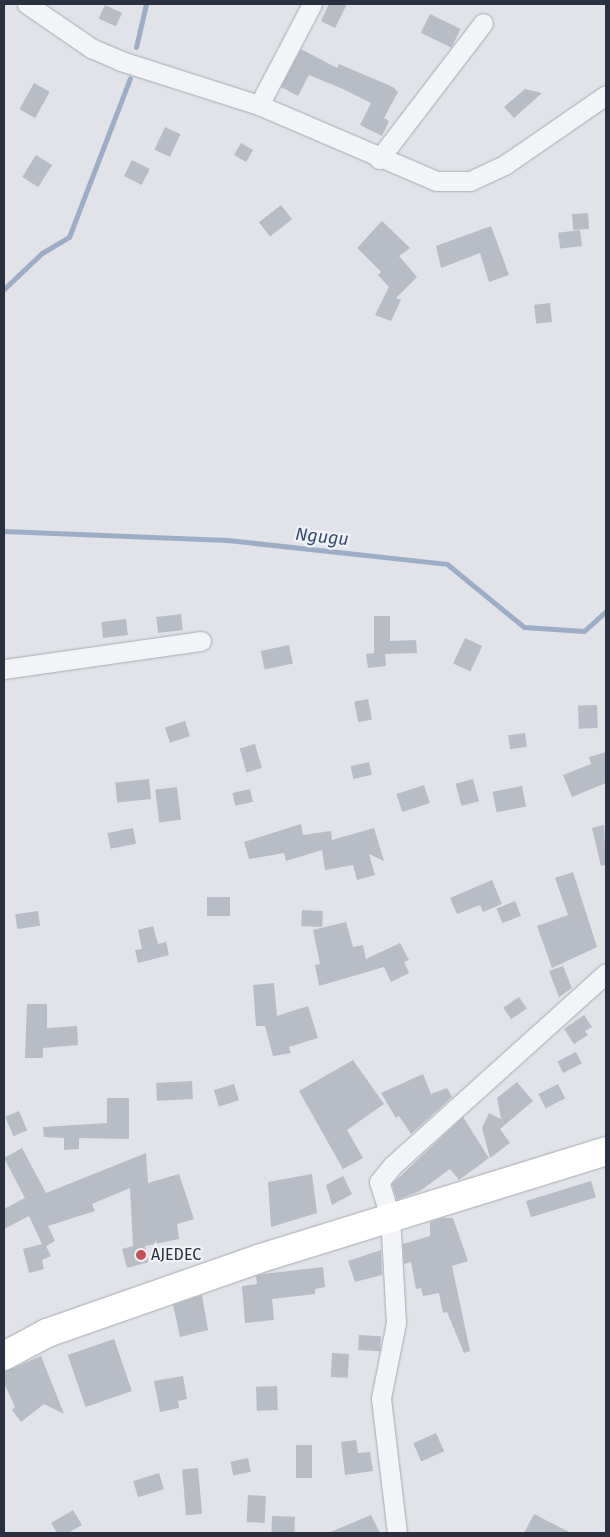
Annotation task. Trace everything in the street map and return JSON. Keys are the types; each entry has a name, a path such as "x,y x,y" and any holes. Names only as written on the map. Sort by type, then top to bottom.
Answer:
{"main road":[{"path":"4,1356 47,1333 390,1217 606,1151"}],"street":[{"path":"27,4 91,48 121,61 259,105 379,159 436,181 470,181 506,164 606,96"},
{"path":"259,105 312,4"},
{"path":"379,159 483,23"},
{"path":"4,668 201,641"},
{"path":"397,1533 381,1398 396,1323 390,1217 379,1188 393,1165 606,973"}],"building":[{"path":"329,4 347,4 335,28 321,21"},
{"path":"105,5 122,13 116,27 99,19"},
{"path":"430,14 461,29 451,48 421,33"},
{"path":"301,49 337,68 339,64 393,87 398,92 384,118 389,121 382,136 360,125 371,103 343,89 309,75 298,96 281,87"},
{"path":"34,83 50,92 35,118 19,109"},
{"path":"525,89 542,93 514,118 504,107"},
{"path":"165,127 180,134 170,157 154,150"},
{"path":"241,143 253,150 246,162 234,155"},
{"path":"36,155 52,165 38,187 22,177"},
{"path":"132,160 150,169 142,185 124,176"},
{"path":"281,205 292,219 270,236 259,222"},
{"path":"588,213 589,229 573,230 572,214"},
{"path":"382,221 410,248 399,256 417,277 396,298 401,300 391,321 375,315 389,287 378,275 381,272 357,248"},
{"path":"491,226 509,275 489,282 480,253 441,268 436,246"},
{"path":"580,230 582,246 560,249 558,233"},
{"path":"550,303 552,322 536,324 534,305"},
{"path":"181,614 183,630 158,633 156,617"},
{"path":"374,616 390,616 390,641 416,640 417,653 385,654 386,666 368,668 366,654 374,653"},
{"path":"126,619 128,635 103,638 101,622"},
{"path":"465,638 482,646 470,671 453,663"},
{"path":"289,645 293,664 265,670 261,651"},
{"path":"368,699 372,720 358,722 354,702"},
{"path":"597,705 598,728 579,729 578,706"},
{"path":"185,721 190,736 170,743 165,727"},
{"path":"525,733 527,747 510,749 508,735"},
{"path":"255,744 262,768 247,772 240,748"},
{"path":"606,752 606,783 572,797 563,775 591,764 589,757"},
{"path":"369,762 372,775 353,779 350,766"},
{"path":"149,779 151,799 117,802 115,783"},
{"path":"473,779 479,801 462,806 456,784"},
{"path":"424,785 430,803 402,812 396,794"},
{"path":"522,786 526,807 497,812 493,792"},
{"path":"177,787 181,820 159,822 155,790"},
{"path":"250,789 253,802 235,806 232,793"},
{"path":"301,824 303,835 331,831 332,840 374,828 384,861 369,854 375,875 357,880 353,865 325,870 322,850 286,861 284,853 249,859 244,842"},
{"path":"604,825 606,865 601,866 592,828"},
{"path":"133,828 136,844 111,849 107,833"},
{"path":"573,872 597,947 552,968 537,926 568,915 555,878"},
{"path":"492,880 502,904 483,912 480,905 457,914 450,898"},
{"path":"207,897 230,897 230,916 207,916"},
{"path":"515,901 521,916 502,923 496,908"},
{"path":"302,910 323,911 322,927 301,926"},
{"path":"38,911 40,926 17,929 15,914"},
{"path":"346,922 353,947 363,945 366,959 400,943 409,960 404,962 409,973 391,982 384,967 319,986 315,965 320,964 313,930"},
{"path":"153,926 158,944 166,942 169,955 138,963 135,950 142,949 138,930"},
{"path":"563,966 572,988 559,997 549,971"},
{"path":"274,983 277,1016 308,1006 318,1038 289,1047 291,1053 273,1056 265,1026 256,1026 253,985"},
{"path":"519,997 527,1009 511,1019 503,1008"},
{"path":"27,1004 47,1004 47,1028 77,1026 78,1045 43,1048 43,1058 25,1058"},
{"path":"584,1015 592,1027 585,1031 588,1035 574,1044 564,1029"},
{"path":"576,1052 582,1064 563,1073 557,1062"},
{"path":"353,1060 384,1104 347,1130 363,1158 343,1169 299,1091"},
{"path":"423,1074 431,1094 447,1088 452,1097 411,1134 399,1116 396,1118 381,1093"},
{"path":"192,1081 193,1099 157,1101 156,1083"},
{"path":"517,1082 533,1101 500,1129 510,1143 490,1158 482,1128 489,1113 501,1119 497,1098"},
{"path":"234,1084 239,1100 219,1106 214,1090"},
{"path":"558,1084 565,1098 546,1108 538,1094"},
{"path":"107,1098 129,1098 129,1139 79,1138 79,1149 64,1150 64,1138 44,1137 43,1127 107,1123"},
{"path":"19,1111 27,1130 13,1136 5,1117"},
{"path":"463,1117 489,1158 459,1180 450,1169 420,1191 397,1200 392,1184"},
{"path":"22,1148 46,1193 146,1153 148,1183 179,1174 194,1219 177,1224 179,1239 145,1246 149,1262 127,1268 122,1249 133,1246 130,1188 92,1204 95,1211 48,1226 55,1241 46,1246 51,1256 42,1260 44,1269 29,1273 23,1249 42,1244 29,1216 4,1229 4,1209 25,1198 4,1158"},
{"path":"312,1174 317,1213 271,1227 268,1182"},
{"path":"343,1176 352,1194 332,1205 326,1185"},
{"path":"591,1181 596,1197 531,1217 526,1201"},
{"path":"442,1218 453,1218 468,1261 452,1266 470,1351 464,1353 447,1312 443,1313 439,1293 423,1296 421,1288 416,1289 411,1262 404,1264 403,1244 430,1236 430,1222"},
{"path":"381,1250 382,1275 355,1282 348,1261"},
{"path":"323,1267 325,1287 315,1289 315,1294 272,1299 274,1320 245,1323 242,1286 257,1284 256,1276 263,1274"},
{"path":"202,1295 208,1330 180,1337 173,1305"},
{"path":"359,1335 381,1336 380,1351 358,1350"},
{"path":"114,1339 132,1391 86,1407 68,1355"},
{"path":"332,1353 349,1354 348,1378 331,1377"},
{"path":"41,1356 64,1414 44,1404 21,1422 12,1410 15,1407 4,1383 4,1372"},
{"path":"183,1376 187,1399 178,1401 179,1408 160,1412 154,1381"},
{"path":"277,1386 278,1410 257,1411 256,1387"},
{"path":"436,1433 444,1451 421,1461 413,1443"},
{"path":"356,1440 358,1453 370,1452 373,1471 345,1475 341,1442"},
{"path":"296,1445 312,1445 312,1478 296,1478"},
{"path":"248,1458 251,1472 233,1475 230,1462"},
{"path":"198,1468 202,1514 186,1515 182,1469"},
{"path":"159,1473 164,1489 138,1497 133,1481"},
{"path":"248,1495 266,1496 265,1523 247,1522"},
{"path":"73,1510 82,1525 68,1533 57,1533 51,1523"},
{"path":"534,1514 571,1533 524,1533"},
{"path":"371,1515 380,1533 328,1533"},
{"path":"272,1516 295,1517 294,1533 271,1533"}],"waterway":[{"path":"136,47 146,4"},
{"path":"4,289 42,253 69,237 130,78"},
{"name":"Ngugu","path":"4,531 227,540 447,564 524,627 584,631 606,611"}],"place":[{"name":"AJEDEC","path":"141,1255"}]}
